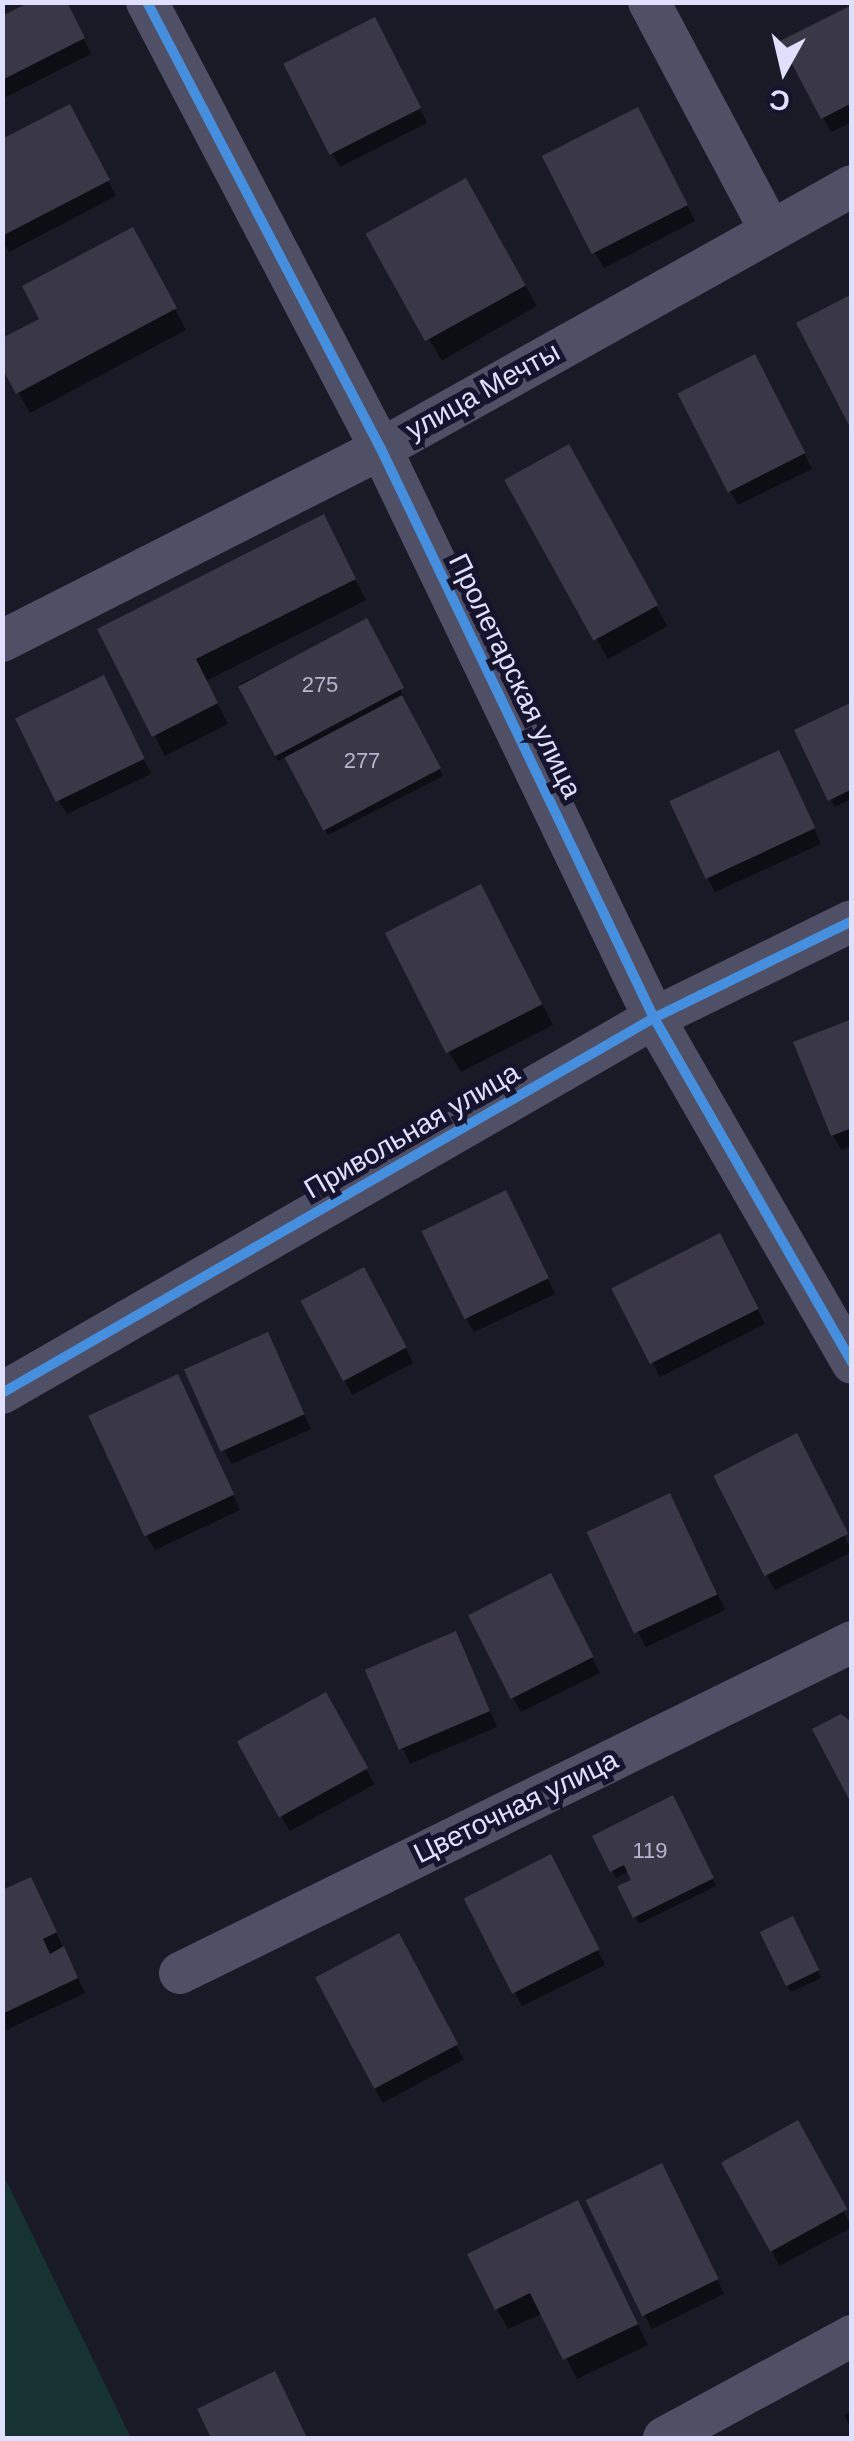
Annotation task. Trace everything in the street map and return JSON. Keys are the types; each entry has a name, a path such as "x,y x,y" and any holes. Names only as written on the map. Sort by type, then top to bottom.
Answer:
{"street":[{"name":"Пролетарская улица","path":"147,2 381,448 654,1018 852,1363"},
{"path":"649,2 770,230"},
{"name":"улица Мечты","path":"2,641 381,448 852,186"},
{"name":"Привольная улица","path":"2,1393 654,1018 852,921"},
{"name":"Цветочная улица","path":"180,1973 852,1642"},
{"path":"664,2438 852,2336"}],"green space":[{"path":"3,2174 131,2438 3,2438"}],"building":[{"path":"30,2 67,2 85,38 2,80 2,16"},
{"path":"852,5 852,103 821,119 780,41"},
{"path":"375,17 421,108 330,155 283,64"},
{"path":"70,104 110,180 2,236 2,139"},
{"path":"638,107 688,205 592,254 542,156"},
{"path":"466,178 526,286 425,341 365,234"},
{"path":"133,227 177,308 16,394 2,368 2,338 39,319 22,286"},
{"path":"852,294 852,431 796,323"},
{"path":"755,354 805,453 728,492 677,393"},
{"path":"569,444 658,605 593,641 504,480"},
{"path":"324,514 356,579 196,659 218,703 152,737 97,629"},
{"path":"367,618 404,688 275,756 238,687"},
{"path":"104,675 145,759 56,802 15,718"},
{"path":"402,695 441,768 324,831 285,757"},
{"path":"852,702 852,789 828,801 794,730"},
{"path":"779,750 815,828 706,879 669,801"},
{"path":"481,884 542,1004 446,1053 385,933"},
{"path":"852,1019 852,1128 831,1136 793,1042"},
{"path":"506,1190 549,1278 464,1319 422,1231"},
{"path":"720,1233 759,1309 650,1364 611,1288"},
{"path":"364,1267 407,1347 343,1381 300,1301"},
{"path":"268,1332 305,1414 221,1452 184,1369"},
{"path":"178,1374 234,1495 144,1536 88,1416"},
{"path":"797,1433 848,1534 765,1576 713,1476"},
{"path":"670,1493 717,1595 634,1633 587,1532"},
{"path":"551,1573 594,1657 511,1699 468,1615"},
{"path":"456,1631 490,1711 399,1750 365,1670"},
{"path":"326,1692 368,1768 279,1818 237,1741"},
{"path":"841,1714 852,1722 852,1805 812,1729"},
{"path":"673,1795 714,1878 633,1918 617,1886 631,1880 624,1865 610,1872 592,1836"},
{"path":"551,1854 600,1949 512,1994 464,1898"},
{"path":"31,1877 57,1932 43,1939 50,1954 64,1946 78,1978 2,2014 2,1890"},
{"path":"793,1916 819,1970 786,1986 760,1932"},
{"path":"399,1933 458,2044 374,2089 315,1978"},
{"path":"798,2120 847,2209 770,2252 721,2163"},
{"path":"662,2163 719,2279 642,2316 586,2200"},
{"path":"578,2200 638,2324 563,2360 530,2293 495,2310 467,2254"},
{"path":"275,2371 307,2438 211,2438 197,2409"}],"cycle path":[{"path":"147,2 381,449 654,1018 852,1363"},
{"path":"2,1393 654,1018 852,921"}]}
